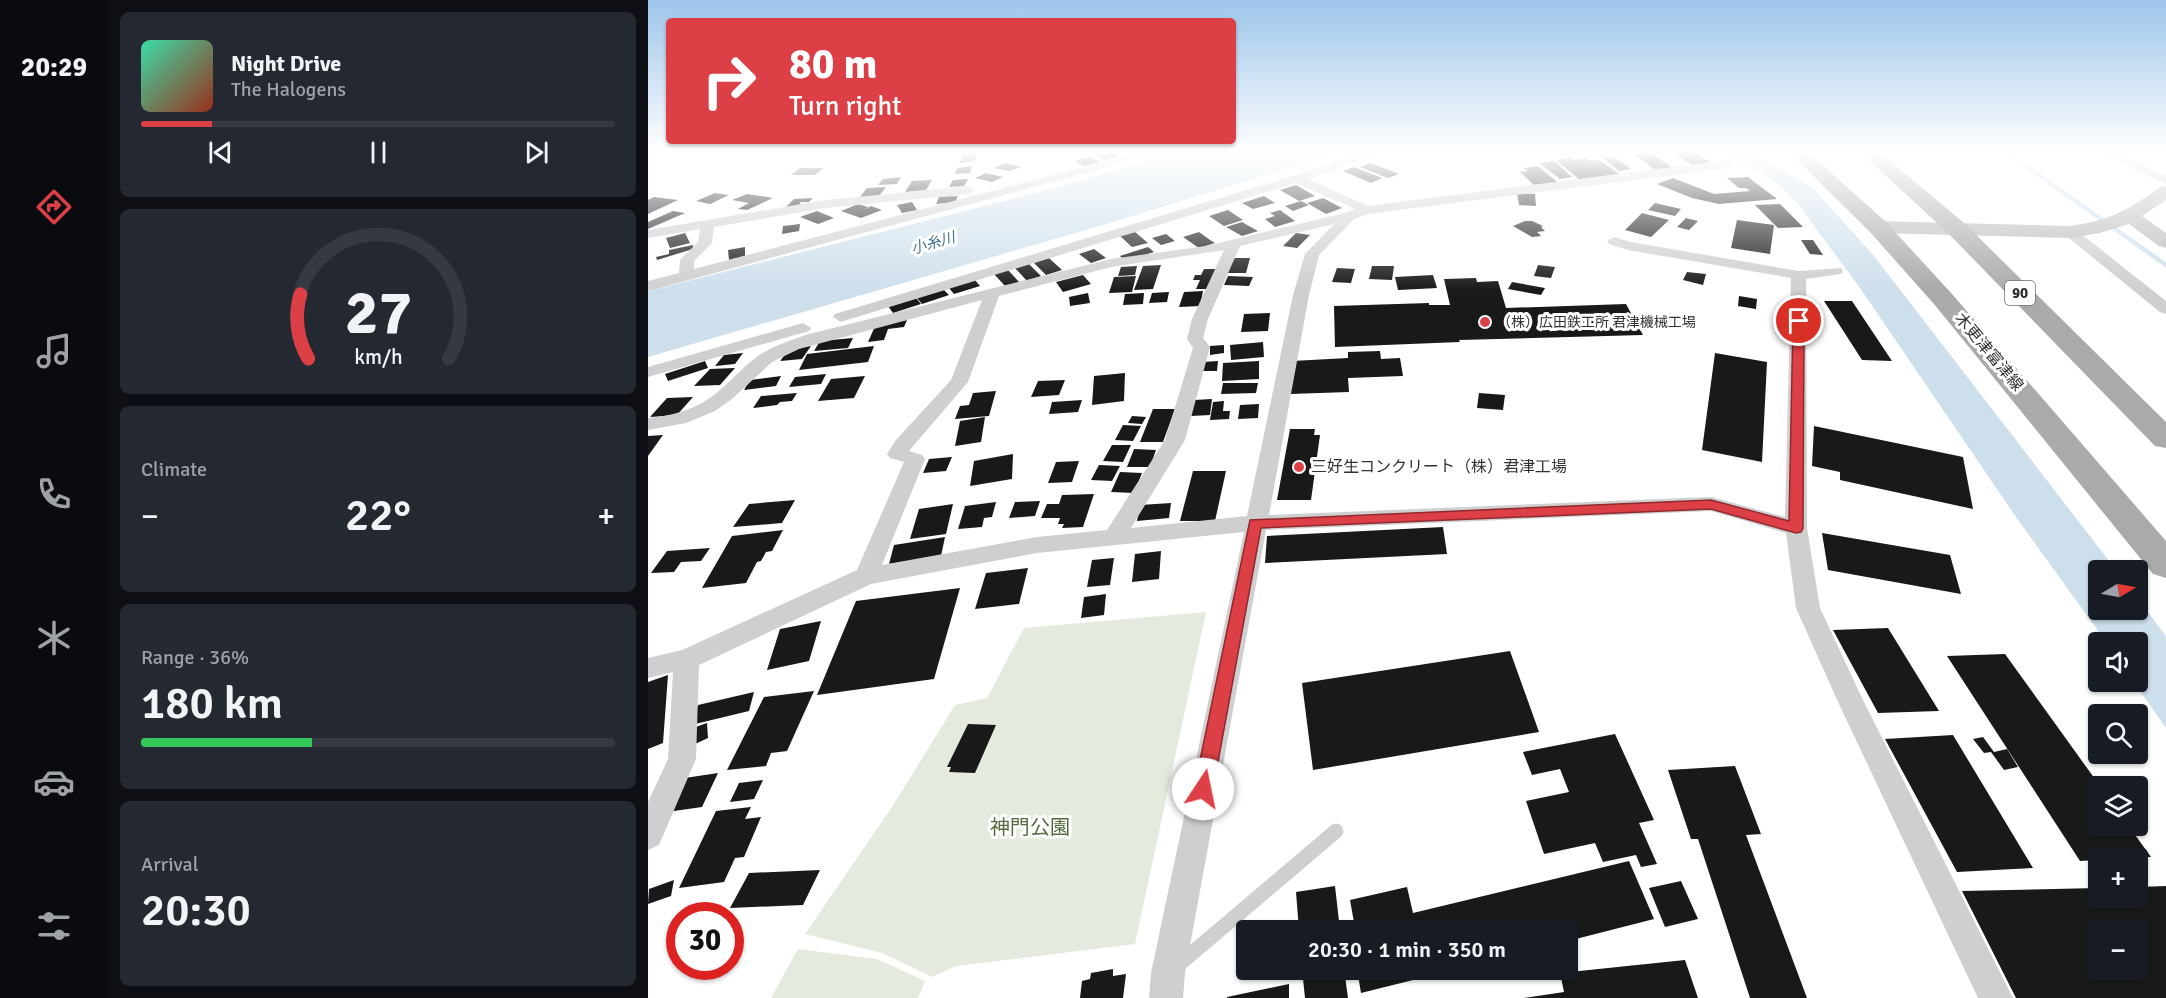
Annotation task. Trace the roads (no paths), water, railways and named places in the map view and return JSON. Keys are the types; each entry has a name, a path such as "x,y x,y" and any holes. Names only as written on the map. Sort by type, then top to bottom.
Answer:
{"main road":[{"name":"木更津富津線","path":"1848,199 1878,227 2009,375 2166,565"},
{"name":"90","path":"1922,199 1956,228 2166,439"}],"street":[{"path":"649,235 825,204 881,199"},
{"path":"648,286 977,199"},
{"path":"648,372 857,313 1233,199"},
{"path":"1167,986 1300,295 1312,254 1362,207 1342,199"},
{"path":"648,424 674,422 692,415 724,397 761,362 783,349 815,338 1111,263 1234,244 1356,213 1451,199"},
{"path":"1878,227 2070,232 2118,222 2154,199"},
{"path":"2118,222 2166,242"},
{"path":"686,276 687,260 705,243 708,224"},
{"path":"2070,232 2166,309"},
{"path":"1614,241 1628,246 1799,275 1836,271"},
{"path":"1114,537 1175,440 1202,347 1195,339 1200,319 1234,244"},
{"path":"1799,275 1796,528 1808,608 1996,998"},
{"path":"866,576 915,459 897,454 903,444 959,382 992,294"},
{"path":"648,668 687,659 866,576 1037,544 1255,523 1711,504 1796,528"},
{"path":"648,835 682,759 687,659"}],"lane":[{"path":"1167,986 1336,831"}],"water":[{"name":"小糸川","path":"1013,199 1189,199 648,357 648,291"},
{"path":"1793,199 1822,199 1874,256 2108,560 2088,560 2088,617 2016,517 1860,288"},
{"path":"2148,612 2166,636 2166,728 2141,692 2148,692 2148,632 2099,632 2090,620 2148,620"}],"waterway":[{"path":"2072,199 2166,265"}],"place":[{"name":"（株）広田鉄工所 君津機械工場","path":"1485,322"},
{"name":"三好生コンクリート（株）君津工場","path":"1299,467"}],"park label":[{"name":"神門公園","path":"1030,827"}]}
